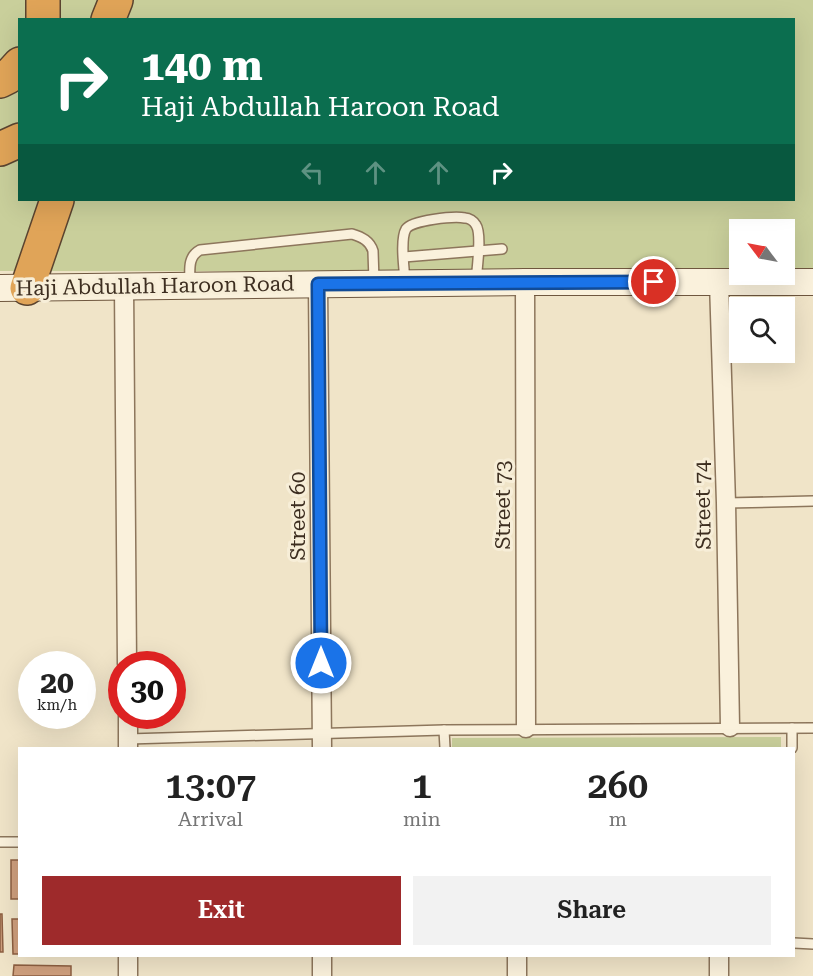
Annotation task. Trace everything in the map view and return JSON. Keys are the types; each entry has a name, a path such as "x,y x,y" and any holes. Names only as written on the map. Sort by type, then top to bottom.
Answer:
{"highway":[{"path":"43,18 44,0"},
{"path":"109,18 116,0"},
{"path":"0,81 8,77 18,66"},
{"path":"0,149 18,141"},
{"path":"14,288 57,201"}],"street":[{"name":"Haji Abdullah Haroon Road","path":"14,288 525,282 813,282"},
{"name":"Street 73","path":"525,282 526,728"},
{"name":"Street 74","path":"719,282 730,727"},
{"name":"Street 60","path":"318,284 322,741"},
{"path":"124,286 127,651"},
{"path":"128,957 128,976"},
{"path":"322,957 322,976"},
{"path":"517,957 517,976"},
{"path":"719,957 719,976"}],"lane":[{"path":"405,284 404,257 407,227 423,221 463,217 478,227 479,251 476,283"},
{"path":"190,285 191,258 200,250 352,234 361,237 373,251 374,284"},
{"path":"404,257 502,249"},
{"path":"726,503 813,501"},
{"path":"128,744 322,741 444,730 526,728 813,728"},
{"path":"792,728 792,747"},
{"path":"444,730 445,747"},
{"path":"0,842 18,842"},
{"path":"795,943 813,944"}],"green space":[{"path":"0,0 813,0 813,272 795,272 795,219 729,219 729,272 0,271"},
{"path":"781,737 781,747 452,747 452,738"}],"building":[{"path":"11,860 18,860 18,899 11,899"},
{"path":"0,914 2,914 3,952 0,952"},
{"path":"12,919 18,919 18,954 13,954"},
{"path":"14,965 71,966 71,976 13,976"}],"route":[{"path":"321,663 318,284 654,282"}]}
